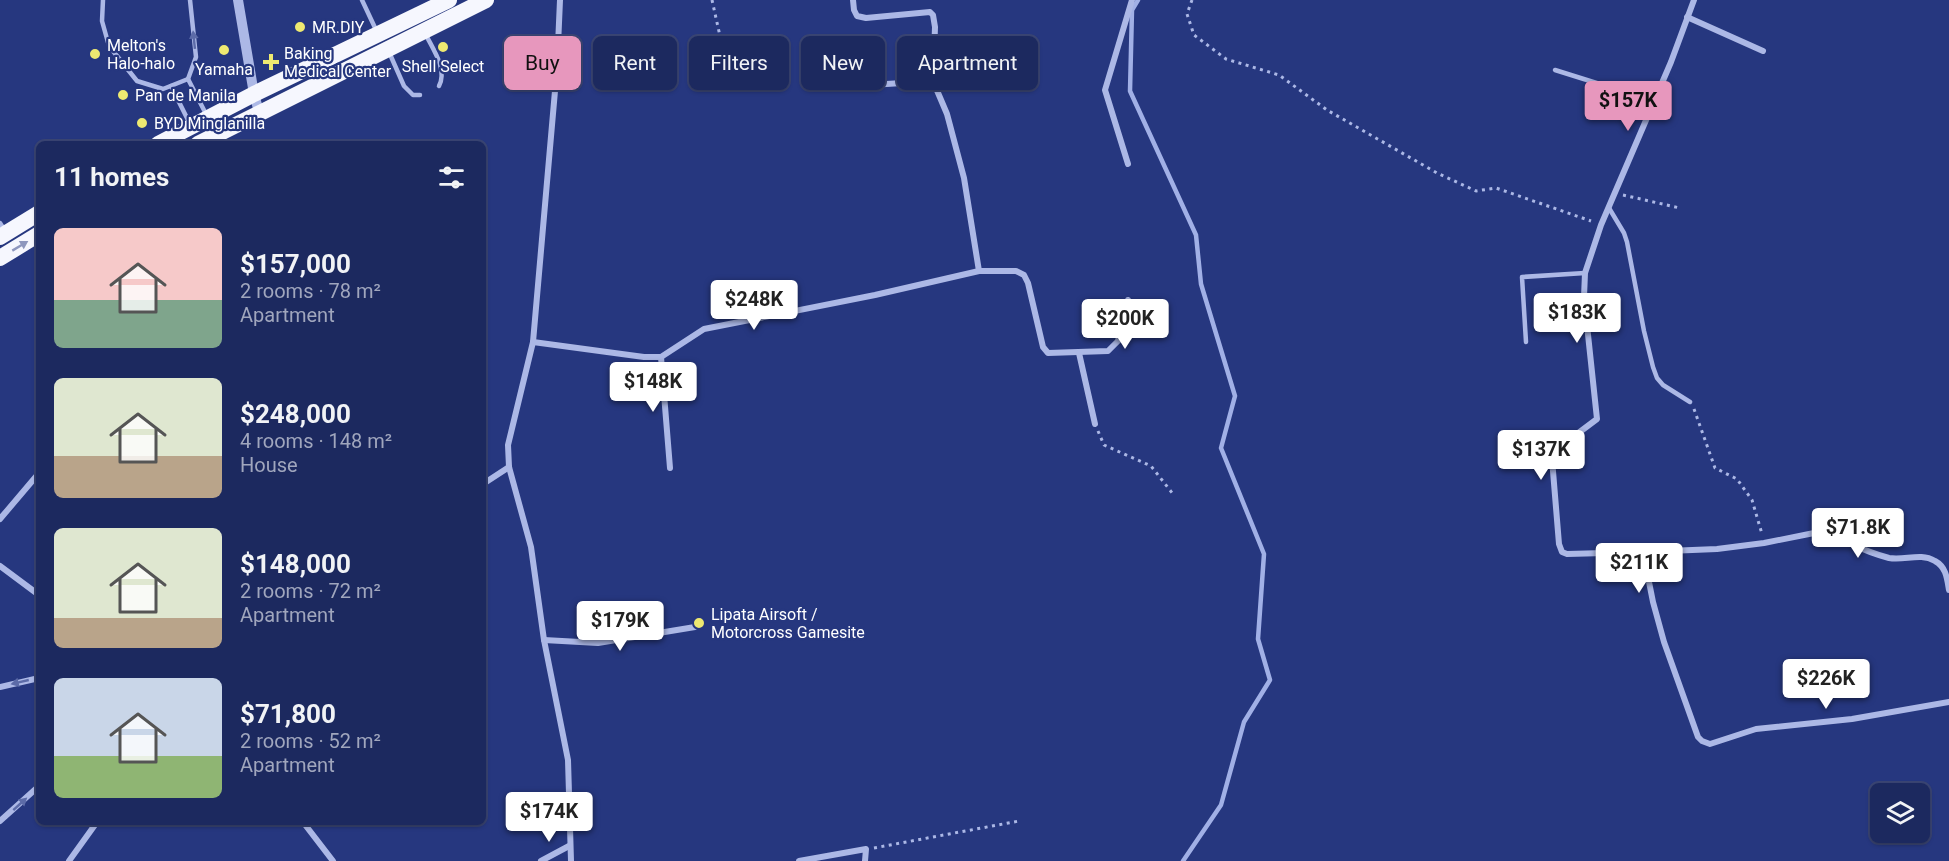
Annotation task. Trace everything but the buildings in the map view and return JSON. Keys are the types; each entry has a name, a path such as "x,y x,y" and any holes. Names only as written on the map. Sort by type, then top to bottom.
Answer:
{"highway":[{"path":"164,141 254,94 449,0"},
{"path":"204,141 486,0"},
{"path":"2,231 36,214"},
{"path":"0,258 36,236"}],"street":[{"path":"238,0 259,112"},
{"path":"560,0 557,68 532,342 508,445 509,467 531,547 544,640 568,760 571,861"},
{"path":"853,0 857,16 866,18 932,13 935,36"},
{"path":"1128,164 1105,90 1132,0"},
{"path":"1694,0 1601,225 1585,273 1584,297 1597,416 1595,422 1557,449 1552,459 1559,544 1562,552 1567,554 1717,549 1828,532 1887,557 1901,560 1917,556 1938,562 1945,570 1949,590"},
{"path":"1688,17 1763,51"},
{"path":"937,90 947,114 964,178 979,271"},
{"path":"532,342 644,357 661,357 704,329 875,295 979,271 1016,271 1024,275 1028,282 1045,351 1051,354 1108,351 1118,341 1128,300"},
{"path":"1079,353 1095,424"},
{"path":"661,357 670,468"},
{"path":"486,482 509,467"},
{"path":"0,519 36,477"},
{"path":"1643,552 1664,642 1698,737 1706,743 1710,744 1756,729 1852,719 1949,702"},
{"path":"1945,570 1949,563"},
{"path":"0,566 36,593"},
{"path":"544,640 598,643 695,627"},
{"path":"0,687 36,679"},
{"path":"0,821 36,789"},
{"path":"69,861 95,825"},
{"path":"305,825 333,861"},
{"path":"541,861 569,846"},
{"path":"799,861 828,858 866,849 865,861"}],"lane":[{"path":"103,0 102,21 109,46 137,81 163,88 188,79"},
{"path":"190,0 196,57 188,79 207,118"},
{"path":"362,0 378,35"},
{"path":"424,31 439,60 442,76 439,86"},
{"path":"388,50 405,86 413,95 420,95"},
{"path":"1555,70 1654,101"},
{"path":"171,86 192,127"},
{"path":"1609,208 1627,242 1644,331 1658,378 1663,385 1690,402"},
{"path":"1526,342 1522,277 1585,273"}],"path":[{"path":"712,0 720,36"},
{"path":"1191,0 1187,14 1194,35 1226,59 1279,75 1337,115 1437,173 1476,191 1496,188 1601,225"},
{"path":"1616,193 1680,208"},
{"path":"1694,409 1715,468 1737,479 1752,500 1764,543"},
{"path":"1095,424 1104,445 1151,466 1173,494"},
{"path":"866,849 1019,820"}],"waterway":[{"path":"1138,0 1132,10 1130,91 1196,235 1201,284 1235,396 1221,448 1264,554 1258,639 1270,680 1244,722 1221,805 1183,861"}],"place":[{"name":"MR.DIY","path":"300,27"},
{"name":"Shell Select","path":"443,47"},
{"name":"Yamaha","path":"224,50"},
{"name":"Melton's Halo-halo","path":"95,54"},
{"name":"Baking Medical Center","path":"271,62"},
{"name":"Pan de Manila","path":"123,95"},
{"name":"BYD Minglanilla","path":"142,123"},
{"name":"Lipata Airsoft / Motorcross Gamesite","path":"699,623"}]}
